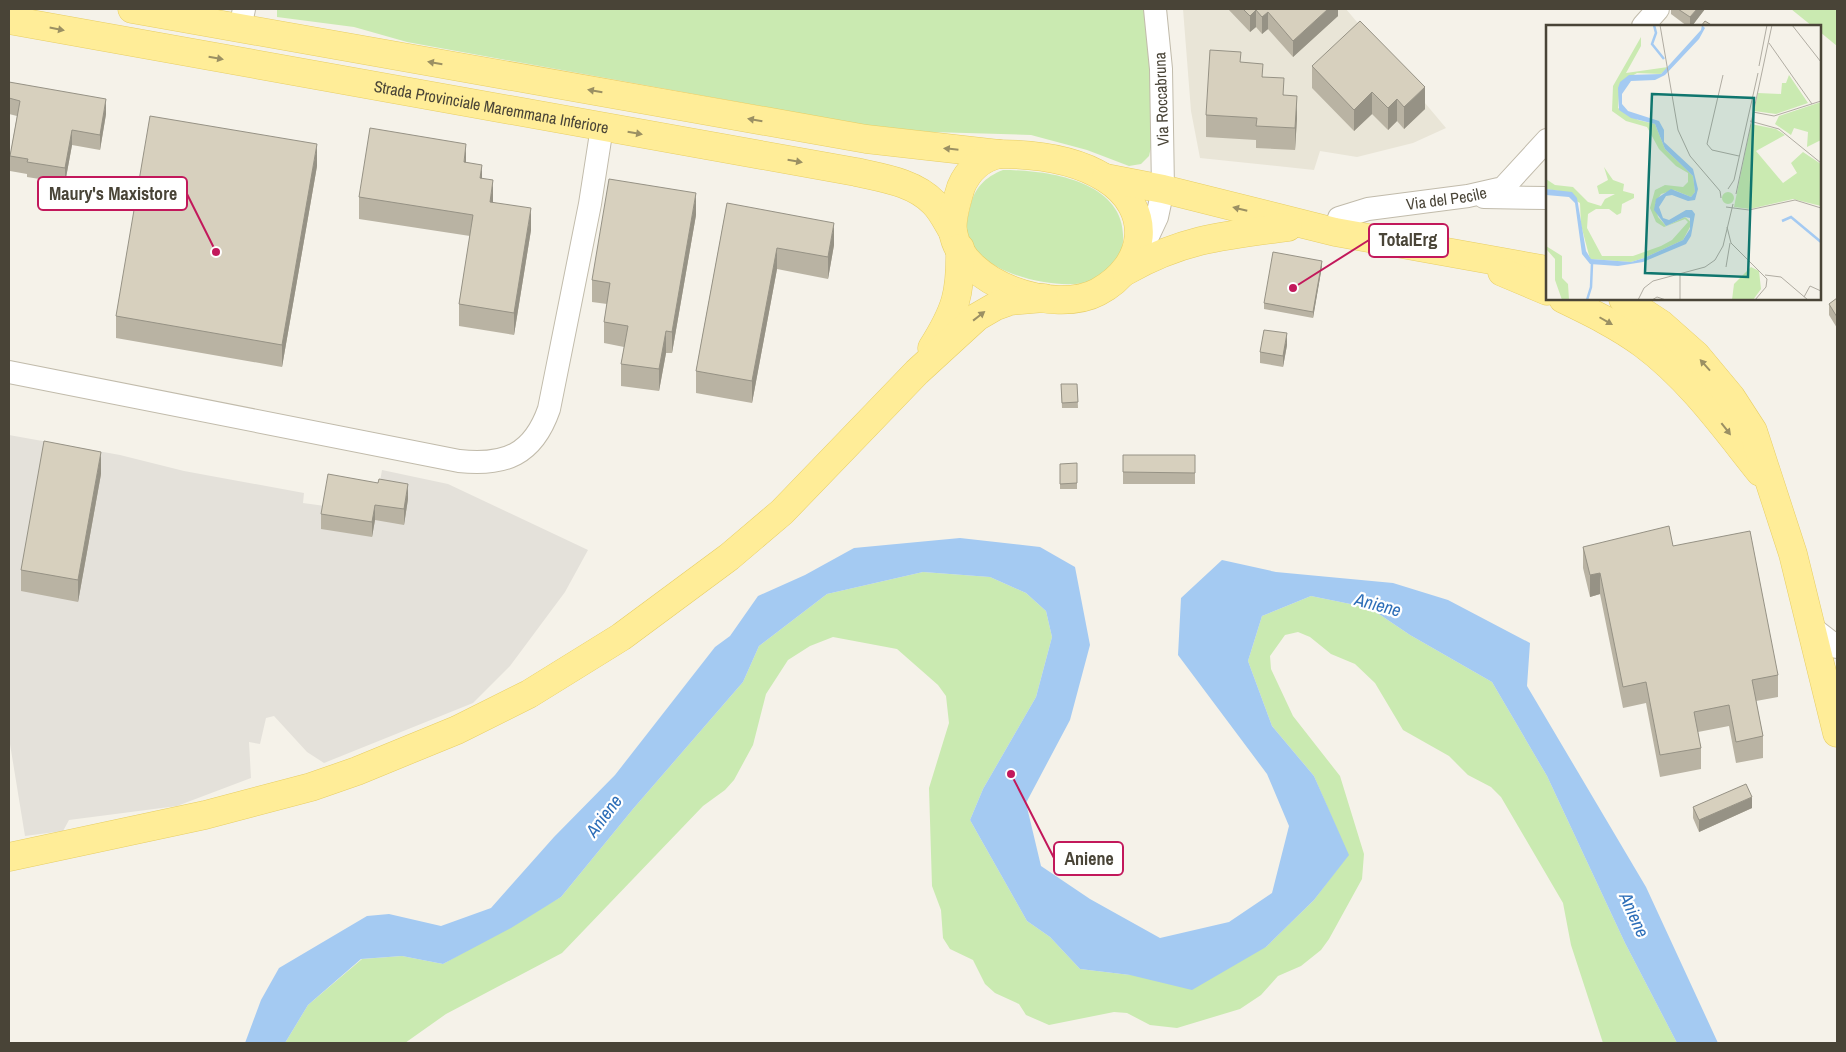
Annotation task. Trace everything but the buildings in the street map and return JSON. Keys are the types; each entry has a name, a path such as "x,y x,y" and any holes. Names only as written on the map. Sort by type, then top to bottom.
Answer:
{"main road":[{"path":"142,10 242,18 866,139 999,154 1025,154 1055,159 1079,166 1106,178 1163,189 1335,232 1546,270"},
{"name":"Strada Provinciale Maremmana Inferiore","path":"9,20 856,172 894,181 925,195 934,203 956,240"},
{"path":"918,372 946,325 956,304 960,271 955,212 962,184 980,162 988,156 999,154"},
{"path":"1106,178 1129,200 1136,213 1139,244 1126,271"},
{"path":"956,240 983,275 1011,289 1044,298 1069,301 1088,297 1108,286 1126,271 1175,247 1224,235 1304,225"},
{"path":"1464,256 1546,292"},
{"path":"9,857 137,831 267,800 357,771 457,730 529,694 621,637 729,557 782,512 918,372 985,311 1010,301 1044,298"},
{"path":"1565,300 1605,320 1643,344 1672,370 1704,402 1768,483"},
{"path":"1624,300 1673,333 1720,382 1753,431 1768,483 1793,554 1811,627 1833,699 1837,734"}],"street":[{"name":"Via Roccabruna","path":"1139,244 1149,234 1157,217 1163,189 1162,69 1155,9"},
{"path":"1644,25 1658,9"},
{"path":"9,372 459,461 488,462 509,458 527,447 534,439 549,409 590,204 602,127"},
{"name":"Via del Pecile","path":"1335,232 1339,218 1368,210 1468,196 1503,188 1546,141"},
{"path":"1468,196 1546,198"},
{"path":"1811,627 1837,647"}],"shaded area":[{"path":"1183,9 1346,9 1446,128 1413,143 1357,157 1320,151 1314,170 1200,158 1191,111"},
{"path":"9,435 120,455 184,471 304,493 303,503 325,506 377,498 382,470 448,484 588,550 565,592 510,666 473,703 324,763 307,752 274,716 266,718 260,744 249,742 251,778 177,806 69,820 63,831 25,836 9,738"}],"green space":[{"path":"277,9 1148,9 1152,143 1149,156 1141,164 1129,166 1087,150 1031,135 897,131 407,42 354,27 277,17"},
{"path":"1791,9 1837,9 1837,46 1821,33 1821,25 1811,25"},
{"path":"1003,170 1044,173 1065,178 1085,185 1103,195 1115,209 1122,227 1121,254 1111,268 1093,281 1078,284 1059,284 1019,276 1000,268 984,258 973,245 967,230 968,216 977,189 991,176"},
{"path":"923,572 990,577 1026,593 1046,611 1052,637 1036,697 983,789 970,820 1027,921 1050,937 1080,969 1130,975 1266,947 1314,900 1348,855 1314,776 1272,726 1248,661 1262,616 1311,596 1370,608 1410,635 1492,682 1547,776 1625,943 1677,1043 1603,1043 1571,945 1563,903 1501,797 1491,787 1468,775 1449,756 1403,730 1375,683 1355,664 1331,654 1310,637 1298,632 1285,635 1270,656 1271,669 1293,716 1340,776 1364,854 1362,879 1321,950 1301,966 1278,976 1261,995 1240,1009 1177,1028 1150,1025 1127,1013 1114,1012 1049,1025 1026,1015 1019,1004 995,993 985,984 973,960 950,949 943,938 941,910 932,886 929,788 949,723 946,696 938,685 897,649 833,637 810,646 788,660 766,694 753,745 734,780 725,790 703,806 562,953 446,1014 405,1043 285,1043 308,1005 362,959 402,956 443,964 561,897 633,809 743,682 759,646 827,594"}],"water":[{"path":"960,538 1040,547 1075,567 1090,645 1070,720 1026,803 1041,866 1090,899 1160,938 1229,922 1272,893 1289,826 1267,774 1178,655 1181,598 1222,560 1276,572 1393,583 1448,600 1530,643 1527,686 1646,887 1718,1043 1677,1043 1625,943 1547,776 1492,682 1410,635 1370,608 1311,596 1262,616 1248,661 1272,726 1314,776 1349,855 1314,900 1266,947 1192,990 1130,975 1080,969 1050,937 1027,921 970,820 983,789 1036,697 1052,637 1046,611 1026,593 990,577 923,572 827,594 759,646 743,682 633,809 561,897 511,928 443,964 402,956 361,959 308,1005 285,1043 245,1043 261,1000 279,968 367,916 389,914 441,926 491,908 554,837 615,775 715,647 730,636 758,596 805,575 854,548"}],"place":[{"name":"Maury's Maxistore","path":"216,252"},
{"name":"TotalErg","path":"1293,288"},
{"name":"Aniene","path":"1011,774"}]}
